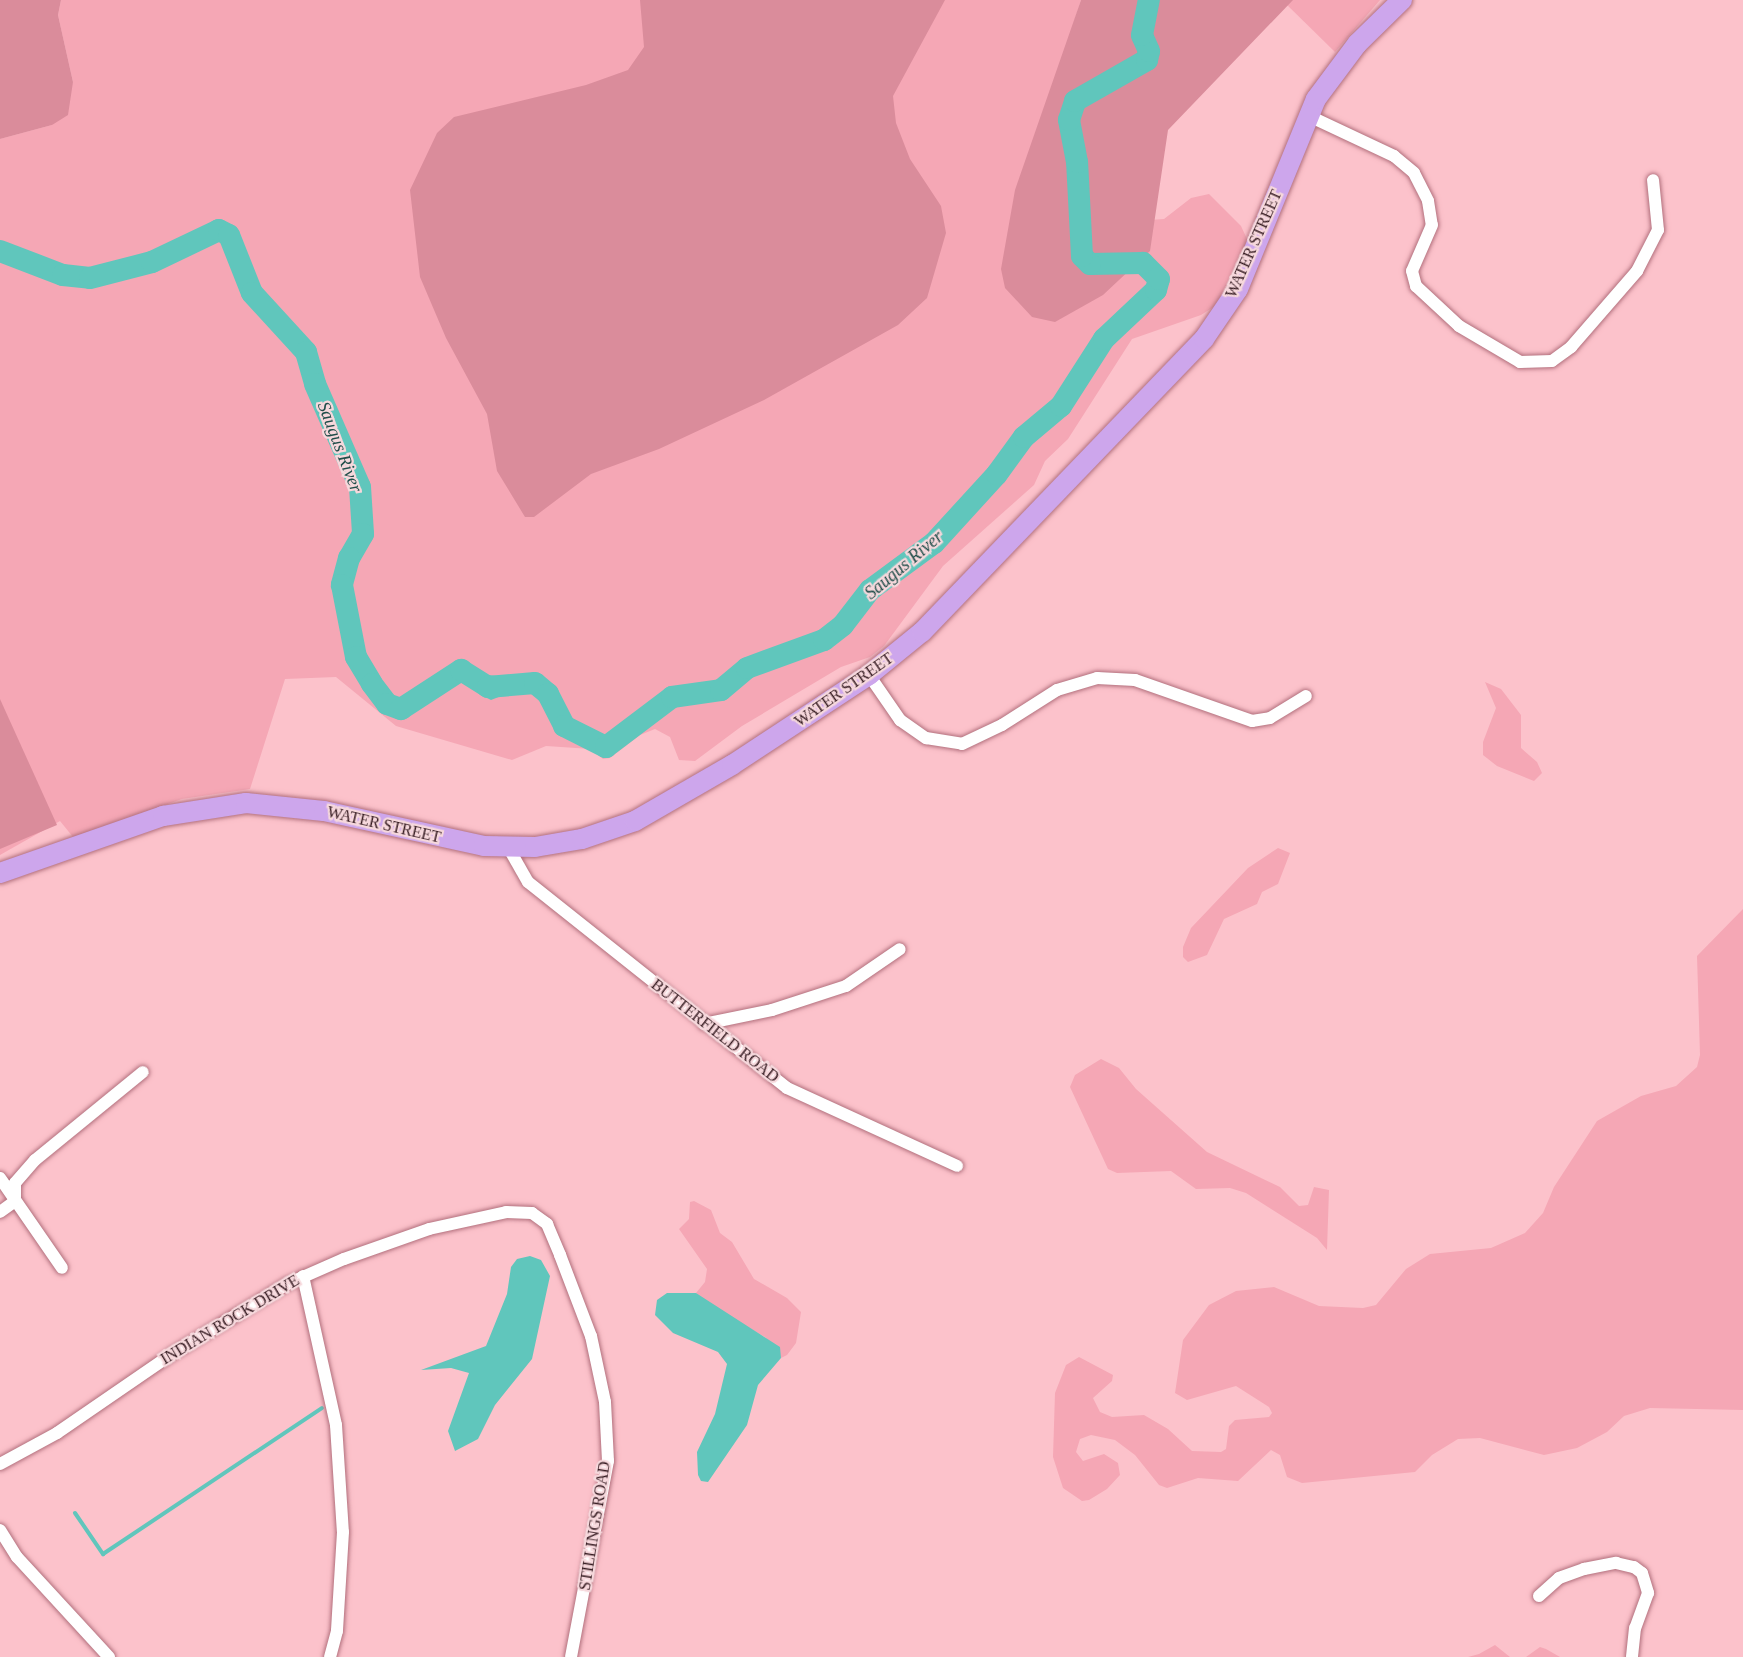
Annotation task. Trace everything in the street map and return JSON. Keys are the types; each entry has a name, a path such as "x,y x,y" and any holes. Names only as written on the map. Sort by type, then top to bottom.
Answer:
{"main road":[{"name":"WATER STREET","path":"0,873 163,816 246,803 303,807 449,841 507,847 582,839 653,813 869,675 922,632 980,575 1204,339 1238,290 1316,99 1357,44 1402,0"}],"street":[{"path":"1309,116 1394,156 1414,173 1428,201 1432,225 1412,271 1416,286 1459,326 1520,362 1538,364 1552,361 1571,347 1637,271 1658,230 1653,180"},
{"path":"869,675 900,720 926,738 962,744 1002,725 1058,690 1097,678 1135,680 1252,721 1270,718 1306,696"},
{"name":"BUTTERFIELD ROAD","path":"507,847 528,882 704,1024 788,1088 957,1166"},
{"path":"704,1024 772,1010 846,986 900,949"},
{"path":"15,1201 15,1183 35,1160 143,1072"},
{"path":"0,1178 62,1269"},
{"path":"0,1212 15,1201"},
{"name":"INDIAN ROCK DRIVE","path":"0,1464 57,1433 172,1354 303,1276 429,1229 506,1212 532,1213 547,1224"},
{"name":"STILLINGS ROAD","path":"547,1224 591,1336 604,1402 608,1461 571,1657"},
{"path":"303,1276 336,1425 343,1532 337,1631 330,1657"},
{"path":"0,1530 17,1557 109,1657"},
{"path":"1539,1596 1559,1578 1584,1569 1616,1563 1634,1567 1642,1573 1648,1593 1635,1628 1632,1657"}],"shaded area":[{"path":"0,0 61,0 58,15 73,82 68,115 52,125 0,139"},
{"path":"61,0 1081,0 1047,106 1168,96 1150,220 1164,219 1191,198 1209,194 1241,226 1247,239 1243,254 1215,306 1201,315 1132,339 1068,439 1045,461 1034,485 943,566 884,646 870,657 841,667 742,726 695,761 679,760 670,737 655,729 640,735 610,758 603,759 591,749 546,746 512,760 396,726 336,677 285,679 250,789 182,799 73,837 60,821 0,855 0,139 52,125 73,82 58,15"},
{"path":"640,0 945,0 893,96 896,123 910,159 941,206 946,233 927,298 898,325 764,400 659,449 591,474 534,517 525,517 497,471 487,414 446,338 420,277 410,190 437,133 454,117 586,85 628,70 644,47"},
{"path":"1081,0 1293,0 1168,130 1150,251 1103,295 1055,322 1032,317 1005,288 1001,269 1015,190"},
{"path":"1282,0 1380,0 1335,52"},
{"path":"1485,682 1501,689 1521,715 1521,748 1537,762 1542,773 1534,781 1497,766 1483,755 1483,742 1496,708"},
{"path":"0,699 57,825 0,849"},
{"path":"1278,848 1290,853 1278,884 1262,892 1257,904 1224,919 1207,955 1188,962 1183,957 1183,947 1191,928 1248,868"},
{"path":"1743,909 1743,1410 1650,1408 1624,1416 1607,1432 1577,1448 1544,1455 1480,1438 1458,1439 1432,1455 1415,1472 1302,1483 1287,1477 1280,1455 1271,1450 1238,1481 1198,1478 1167,1488 1159,1485 1135,1455 1115,1440 1091,1435 1080,1439 1076,1452 1083,1461 1104,1454 1118,1463 1120,1475 1107,1489 1089,1500 1082,1501 1063,1488 1053,1457 1055,1393 1066,1365 1079,1357 1113,1375 1112,1381 1093,1398 1100,1412 1112,1417 1144,1415 1168,1429 1192,1451 1221,1452 1226,1449 1229,1426 1235,1420 1269,1417 1272,1413 1269,1407 1236,1386 1187,1400 1175,1393 1183,1340 1209,1305 1236,1291 1274,1287 1319,1306 1363,1308 1376,1305 1406,1269 1430,1254 1491,1248 1525,1233 1543,1213 1554,1187 1597,1121 1641,1096 1676,1086 1697,1067 1700,1055 1697,956"},
{"path":"1101,1059 1119,1068 1136,1089 1207,1152 1280,1187 1299,1206 1308,1205 1314,1187 1329,1190 1327,1250 1317,1238 1246,1193 1230,1188 1196,1189 1171,1171 1117,1173 1108,1169 1070,1087 1075,1075"},
{"path":"694,1201 711,1210 720,1233 732,1242 754,1279 787,1298 801,1312 796,1343 787,1355 781,1358 765,1337 702,1300 696,1293 705,1282 707,1269 679,1229 689,1219 690,1202"},
{"path":"1495,1645 1510,1657 1468,1657 1479,1654"},
{"path":"1540,1647 1546,1649 1560,1657 1526,1657"}],"water":[{"path":"469,674 530,678 542,685 516,690 491,700 479,694"},
{"path":"530,1256 541,1260 550,1276 532,1359 495,1405 478,1439 455,1451 448,1431 469,1373 451,1368 421,1370 486,1346 507,1294 511,1267 517,1259"},
{"path":"667,1293 696,1293 780,1347 781,1358 758,1385 747,1425 708,1482 701,1481 698,1475 697,1452 715,1414 727,1364 718,1352 673,1333 655,1315 657,1300"}],"waterway":[{"name":"Saugus River","path":"0,251 63,275 90,278 152,262 219,230 229,235 252,293 306,352 315,384 360,487 363,534 349,558 342,585 356,657 372,684 387,704 401,709 461,670 488,687 535,683 548,694 564,726 606,747 672,697 721,690 747,668 824,640 843,625 870,590 934,543 997,474 1024,437 1061,406 1104,339 1156,290 1159,279 1143,263 1090,264 1082,256 1077,162 1069,120 1075,101 1147,60 1149,51 1142,35 1149,0"},
{"path":"75,1513 103,1554 322,1408"}]}
